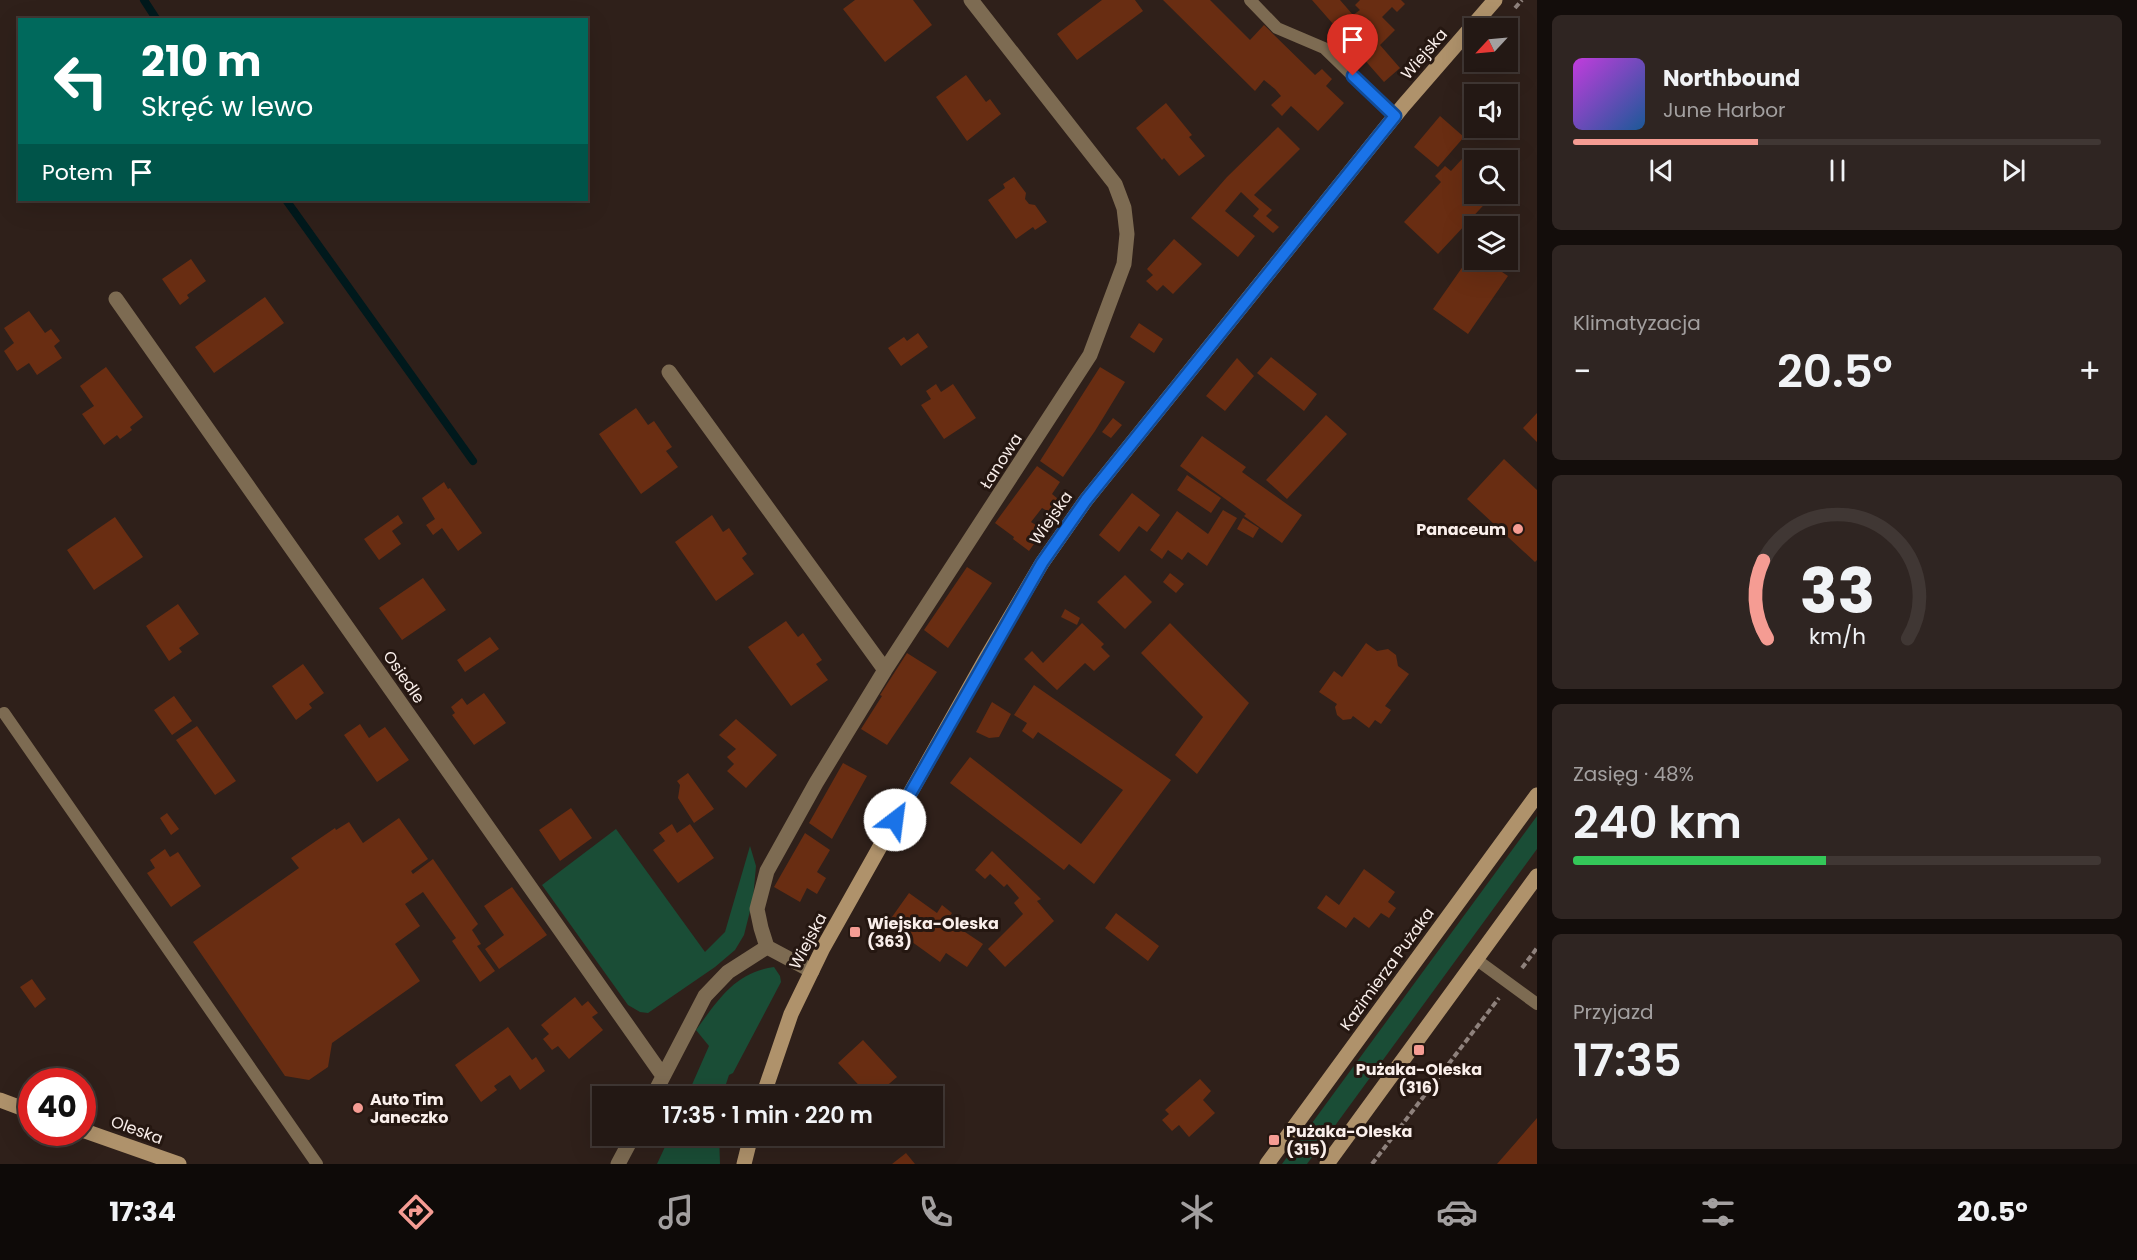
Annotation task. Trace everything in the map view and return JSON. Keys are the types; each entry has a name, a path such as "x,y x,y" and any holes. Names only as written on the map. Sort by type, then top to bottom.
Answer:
{"street":[{"name":"Łanowa","path":"767,947 758,909 767,871 817,782 885,670 1090,355 1124,264 1127,234 1124,208 1116,184 971,0"},
{"name":"Wiejska","path":"766,1086 791,1014 812,971 985,660 1042,563 1086,500 1395,116 1495,0"},
{"name":"Osiedle","path":"116,299 663,1076"},
{"path":"669,372 885,670"},
{"name":"Kazimierza Pużaka","path":"1267,1164 1537,795"},
{"path":"1327,1164 1537,876"},
{"path":"658,1086 705,996 728,972 767,947 812,971"},
{"path":"0,1100 18,1107"},
{"name":"Oleska","path":"96,1135 179,1164"},
{"path":"618,1164 628,1146"},
{"path":"744,1164 748,1146"}],"lane":[{"path":"1250,0 1277,28 1324,48 1395,116"},
{"path":"4,712 317,1164"},
{"path":"1477,960 1537,1004"}],"path":[{"path":"1372,1164 1537,948"}],"green space":[{"path":"1537,816 1537,849 1307,1164 1282,1164"},
{"path":"616,829 705,952 725,932 750,846 756,866 753,899 744,935 735,950 715,967 648,1013 640,1012 628,1005 542,885"},
{"path":"774,967 781,982 733,1073 729,1075 725,1086 691,1086 709,1046 696,1030 729,989 738,981 760,970"},
{"path":"665,1146 719,1146 720,1164 657,1164"}],"building":[{"path":"855,0 913,0 932,25 885,62 843,9"},
{"path":"1102,0 1135,0 1143,11 1077,60 1057,34"},
{"path":"1163,0 1210,0 1250,40 1264,25 1315,75 1322,69 1332,79 1326,86 1344,103 1318,131 1291,106 1282,116 1271,105 1281,96 1275,89 1264,80 1255,91"},
{"path":"1312,0 1340,0 1353,15 1360,10 1355,5 1360,0 1401,0 1405,4 1397,12 1392,7 1382,17 1395,30 1380,45 1400,68 1384,82"},
{"path":"966,75 986,102 990,99 1001,114 967,141 936,97"},
{"path":"1166,103 1192,135 1189,137 1205,156 1179,176 1164,158 1162,160 1136,128"},
{"path":"1440,116 1464,137 1438,167 1414,147"},
{"path":"1278,127 1300,149 1254,195 1272,210 1266,216 1279,227 1273,233 1253,216 1259,209 1241,192 1225,211 1255,236 1238,257 1191,218 1227,177"},
{"path":"1462,159 1464,161 1464,204 1485,204 1473,216 1464,216 1464,226 1438,254 1404,222 1441,182 1435,176 1445,166 1451,171"},
{"path":"1014,177 1026,193 1025,199 1029,204 1035,205 1047,222 1035,230 1033,227 1016,239 988,200 1005,188 1003,184"},
{"path":"1174,239 1202,264 1173,294 1163,285 1157,291 1146,281 1153,275 1147,269"},
{"path":"191,259 206,281 187,295 189,298 180,305 162,279"},
{"path":"1464,265 1464,270 1499,270 1508,276 1468,334 1433,309"},
{"path":"265,297 284,323 214,373 195,347"},
{"path":"29,311 45,333 51,329 60,341 54,346 62,358 37,375 29,363 17,371 4,351 14,343 4,328"},
{"path":"1139,323 1163,339 1154,353 1130,337"},
{"path":"918,333 928,347 901,366 888,348 904,337 907,341"},
{"path":"1271,357 1317,394 1304,411 1257,373"},
{"path":"1237,358 1254,376 1225,411 1206,396"},
{"path":"106,367 143,417 120,439 117,435 104,445 82,414 94,406 80,386"},
{"path":"1100,367 1125,382 1063,477 1040,461"},
{"path":"936,384 941,392 953,384 976,418 944,439 921,405 931,399 926,391"},
{"path":"636,408 648,425 654,421 672,447 666,451 678,467 641,494 599,434"},
{"path":"1537,413 1537,442 1523,428"},
{"path":"1326,415 1347,434 1287,499 1266,480"},
{"path":"1113,418 1122,425 1111,438 1102,432"},
{"path":"1202,436 1246,467 1242,472 1302,515 1282,543 1180,466"},
{"name":"Panaceum","path":"1504,459 1537,490 1537,560 1535,562 1467,499"},
{"path":"1037,466 1060,482 1052,494 1058,499 1049,512 1042,508 1031,522 1044,530 1029,551 995,523"},
{"path":"1187,475 1221,498 1211,513 1177,490"},
{"path":"444,482 482,533 458,551 442,528 433,535 426,525 435,519 422,498"},
{"path":"1132,493 1160,515 1147,532 1139,526 1119,552 1099,535"},
{"path":"1223,510 1237,518 1207,566 1188,552 1182,560 1168,550 1162,559 1150,550 1177,511 1208,534"},
{"path":"398,515 403,523 392,531 401,544 379,560 364,539"},
{"path":"712,515 723,532 729,528 747,554 742,558 754,574 716,601 675,542"},
{"path":"115,517 143,557 94,590 67,550"},
{"path":"1243,518 1259,528 1253,538 1237,529"},
{"path":"967,567 992,583 948,648 924,630"},
{"path":"1170,573 1184,584 1176,593 1163,582"},
{"path":"1125,575 1152,602 1125,629 1097,602"},
{"path":"423,578 446,610 402,640 379,608"},
{"path":"178,604 199,634 179,648 182,652 169,661 146,626"},
{"path":"1065,609 1080,618 1077,625 1061,617"},
{"path":"786,621 798,637 803,633 822,660 816,664 828,680 791,706 748,647"},
{"path":"1082,623 1104,644 1101,647 1110,656 1094,671 1085,663 1057,690 1024,659 1032,651 1043,663"},
{"path":"1170,623 1249,703 1197,774 1175,755 1203,717 1141,653"},
{"path":"490,637 499,649 465,672 457,660"},
{"path":"1366,643 1377,651 1388,649 1396,655 1398,666 1409,674 1385,706 1391,710 1381,724 1375,720 1369,728 1353,716 1351,719 1343,720 1337,715 1335,707 1337,704 1319,692 1334,671 1342,677"},
{"path":"907,653 937,672 887,745 861,729"},
{"path":"303,664 324,693 309,704 312,708 296,720 272,686"},
{"path":"1034,685 1171,780 1094,884 1069,864 1064,870 950,783 970,757 1081,844 1123,790 1038,732 1033,739 1022,731 1027,723 1014,715"},
{"path":"484,693 506,723 474,745 452,715 455,713 451,707 462,698 467,705"},
{"path":"174,696 192,721 172,735 154,710"},
{"path":"992,702 1011,714 999,737 989,738 976,732"},
{"path":"736,719 777,755 746,788 727,771 734,764 727,757 736,749 719,735"},
{"path":"360,724 369,738 385,727 409,760 377,782 344,735"},
{"path":"197,726 236,781 215,795 176,740"},
{"path":"843,763 867,776 832,839 809,823"},
{"path":"688,773 714,809 694,823 678,798 680,785 677,781"},
{"path":"571,808 592,838 560,861 539,830"},
{"path":"167,813 179,829 171,835 160,818"},
{"path":"399,818 428,859 411,871 413,874 433,859 478,924 472,930 481,944 477,946 495,971 480,982 452,941 456,938 423,892 405,904 420,926 395,944 420,981 332,1043 328,1067 309,1080 285,1076 193,942 299,868 291,858 335,828 336,830 349,822 363,843"},
{"path":"672,824 677,833 690,824 714,858 678,883 653,850 665,841 659,833"},
{"path":"805,833 830,850 817,872 826,878 817,894 807,888 800,902 774,887"},
{"path":"165,849 170,857 178,852 201,886 171,907 147,873 155,868 150,860"},
{"path":"992,851 1041,899 1037,901 1054,921 1005,967 988,949 1023,914 1014,903 1019,898 1007,884 1004,887 990,874 985,879 975,870"},
{"path":"1364,869 1395,892 1388,902 1396,908 1389,918 1381,913 1369,928 1354,917 1346,928 1317,908 1326,895 1339,905"},
{"path":"512,887 547,935 499,969 485,949 504,935 484,906"},
{"path":"909,893 937,913 942,905 952,913 947,920 983,944 967,967 946,953 940,962 887,924"},
{"path":"1116,913 1159,946 1148,961 1105,928"},
{"path":"32,979 46,999 35,1008 20,987"},
{"path":"575,997 582,1006 588,1001 598,1013 592,1017 603,1030 569,1059 558,1046 552,1050 543,1039 549,1034 541,1025"},
{"path":"508,1027 532,1060 536,1057 545,1071 520,1090 510,1075 494,1086 497,1090 481,1102 455,1065"},
{"path":"863,1040 897,1077 887,1086 860,1086 838,1063"},
{"path":"1200,1079 1211,1091 1203,1100 1215,1113 1189,1137 1179,1125 1172,1131 1162,1120 1169,1114 1165,1110"},
{"path":"1537,1118 1537,1164 1497,1164"},
{"path":"906,1153 915,1164 892,1164"}],"waterway":[{"path":"144,0 156,18"},
{"path":"287,201 473,461"}],"place":[{"name":"Panaceum","path":"1518,529"},
{"name":"Wiejska-Oleska (363)","path":"855,932"},
{"name":"Pużaka-Oleska (316)","path":"1419,1050"},
{"name":"Auto Tim Janeczko","path":"358,1108"},
{"name":"Pużaka-Oleska (315)","path":"1274,1140"}],"route":[{"path":"895,820 1042,563 1086,500 1395,116 1353,76"}]}
